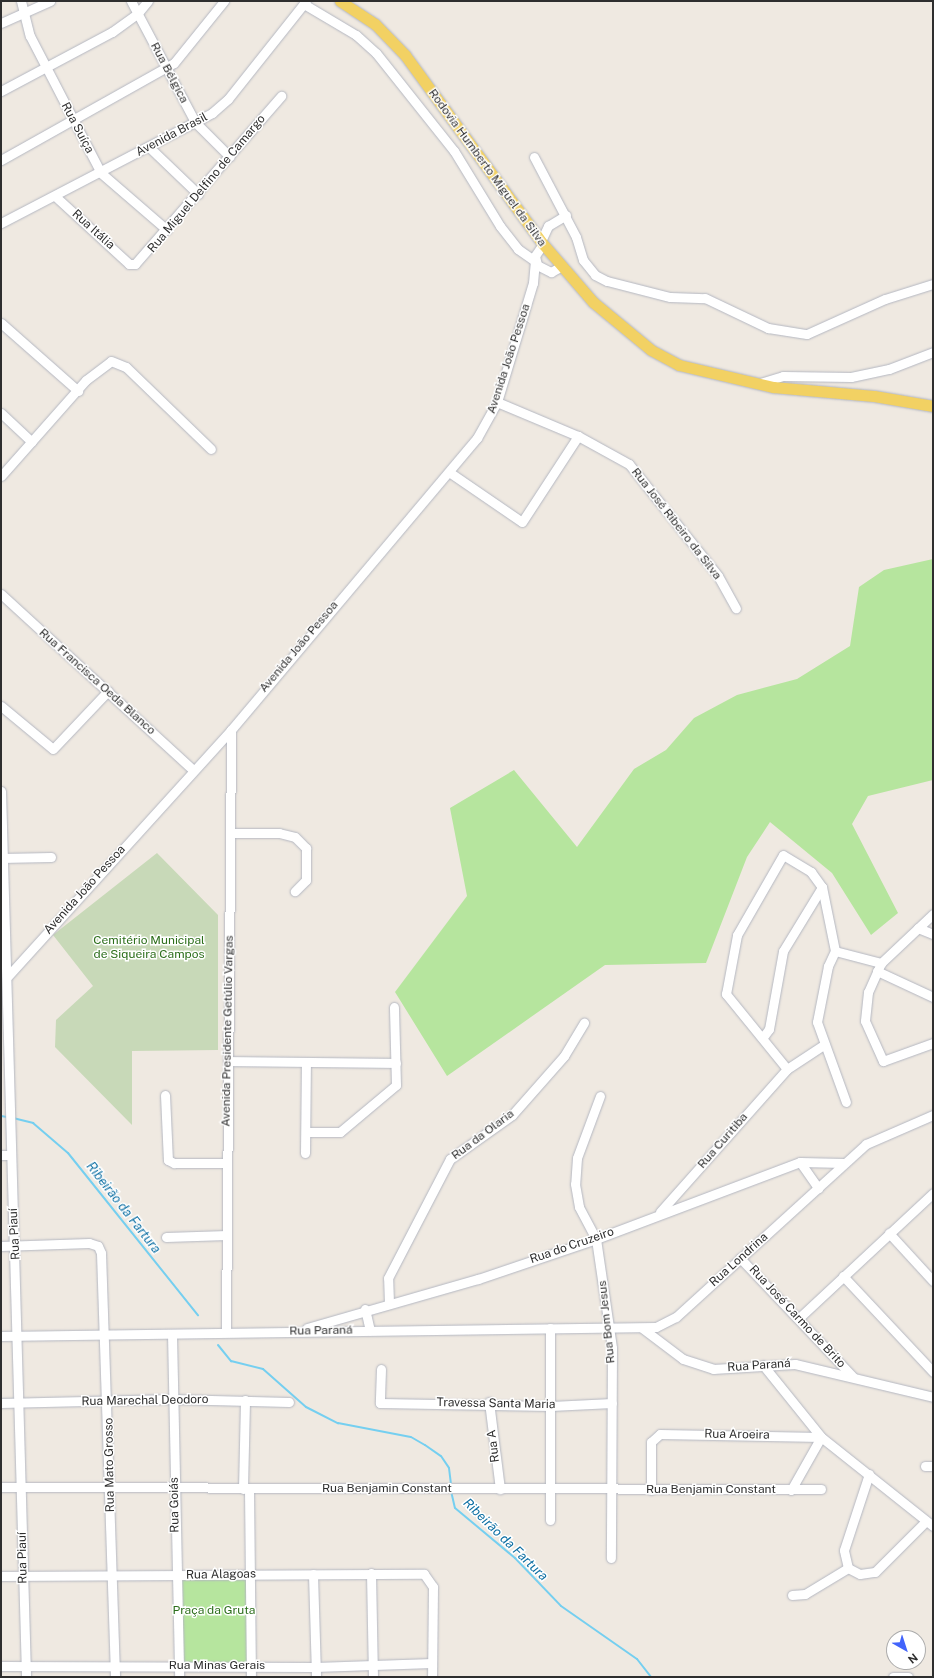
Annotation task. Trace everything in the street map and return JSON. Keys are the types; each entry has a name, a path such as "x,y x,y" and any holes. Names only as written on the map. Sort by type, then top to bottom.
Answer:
{"main road":[{"name":"Rodovia Humberto Miguel da Silva","path":"340,1 374,24 405,55 542,242 562,266 598,307 651,350 679,365 760,383 933,406"}],"street":[{"name":"Rua Suíça","path":"21,1 23,12 45,68 101,173 167,230"},
{"path":"1,23 50,1"},
{"name":"Rua Bélgica","path":"132,1 137,14 195,122 230,157"},
{"path":"1,91 45,68 137,14 148,1"},
{"path":"1,160 166,68 179,58 224,1"},
{"path":"305,2 356,35 376,53 454,151 505,232 518,249 535,261 541,269 551,272"},
{"name":"Avenida Brasil","path":"1,223 56,197 195,122 228,99 305,2"},
{"name":"Rua Miguel Delfino de Camargo","path":"129,264 140,262 282,96"},
{"path":"148,147 198,194"},
{"path":"534,157 566,215 583,260 596,275 670,297 705,298 768,328 807,334 885,299 933,284"},
{"name":"Rua Itália","path":"56,197 129,264"},
{"name":"Avenida João Pessoa","path":"8,976 193,770 231,730 477,438 497,402 533,283 536,250 542,242 548,226 566,215"},
{"path":"533,283 562,266"},
{"path":"1,323 78,391"},
{"path":"760,383 783,376 851,378 888,370 933,352"},
{"path":"1,476 103,364 117,361 211,449"},
{"name":"Rua José Ribeiro da Silva","path":"497,402 578,436 629,464 718,576 736,608"},
{"path":"1,413 32,442"},
{"path":"449,472 522,522 578,436"},
{"name":"Rua Francisca Oeda Blanco","path":"1,594 193,770"},
{"path":"3,711 48,748 57,748 108,691"},
{"name":"Avenida Presidente Getúlio Vargas","path":"226,1332 231,730"},
{"name":"Rua Piauí","path":"1,791 2,858 8,976 11,1155 16,1245 26,1677"},
{"path":"230,833 279,833 295,837 306,848 306,880 295,891"},
{"path":"787,1069 764,1037 726,994 737,935 783,855 811,872 822,887 835,951 828,966 817,1022 846,1102"},
{"path":"2,858 51,857"},
{"path":"764,1037 769,1030 783,951 822,887"},
{"path":"933,914 879,967 868,992 865,1020 883,1061 933,1043"},
{"path":"918,928 933,934"},
{"path":"835,951 879,967 933,996"},
{"path":"306,1132 340,1132 396,1085 394,1007"},
{"name":"Rua da Olaria","path":"389,1303 388,1278 450,1159 512,1115 564,1056 584,1023"},
{"name":"Rua Curitiba","path":"659,1213 787,1069 825,1044"},
{"path":"228,1061 396,1063"},
{"path":"305,1153 306,1062"},
{"path":"1,1086 10,1093"},
{"path":"165,1095 168,1160 174,1164 227,1163"},
{"name":"Rua Bom Jesus","path":"600,1096 577,1158 574,1184 579,1207 596,1239 609,1327 612,1403 611,1558"},
{"name":"Rua Londrina","path":"656,1328 676,1317 844,1163 878,1136 933,1115"},
{"path":"1,1155 11,1155"},
{"path":"800,1162 818,1188"},
{"name":"Rua do Cruzeiro","path":"299,1330 365,1309 478,1279 596,1239 659,1213 800,1162 844,1163"},
{"path":"799,1318 933,1193"},
{"path":"889,1233 933,1281"},
{"path":"166,1237 227,1235"},
{"name":"Rua Mato Grosso","path":"16,1245 89,1243 98,1246 101,1253 111,1488 115,1677"},
{"path":"1,1246 16,1245"},
{"name":"Rua José Carmo de Brito","path":"740,1258 799,1318 853,1377"},
{"path":"843,1276 933,1372"},
{"path":"365,1309 370,1330"},
{"name":"Rua Paraná","path":"1,1336 172,1334 299,1330 609,1327 656,1328"},
{"path":"550,1328 550,1520"},
{"name":"Rua Paraná","path":"642,1328 695,1365 713,1369 795,1364 933,1397"},
{"name":"Rua Goiás","path":"172,1334 172,1399 179,1677"},
{"path":"763,1365 821,1437 930,1524 875,1572 860,1574 848,1568"},
{"name":"Travessa Santa Maria","path":"381,1369 380,1403 489,1402 551,1406 612,1403"},
{"name":"Rua Marechal Deodoro","path":"1,1403 172,1399 289,1402"},
{"path":"245,1400 246,1489 250,1575 251,1677"},
{"name":"Rua A","path":"489,1402 500,1489"},
{"name":"Rua Aroeira","path":"651,1490 654,1436 821,1437"},
{"path":"792,1490 821,1437"},
{"path":"848,1568 844,1550 869,1474"},
{"name":"Rua Benjamin Constant","path":"1,1487 445,1490 821,1489"},
{"path":"792,1595 805,1594 848,1568"},
{"path":"372,1573 373,1677"},
{"name":"Rua Alagoas","path":"1,1576 176,1576 372,1573 424,1574 433,1586 432,1663"},
{"path":"313,1574 316,1677"},
{"path":"432,1663 432,1677"},
{"name":"Rua Minas Gerais","path":"1,1666 114,1665 315,1667 432,1663"},
{"path":"894,1676 908,1677"}],"green space":[{"path":"933,559 933,780 868,796 852,824 898,913 871,935 832,873 770,822 747,857 706,963 605,965 447,1076 395,992 467,896 450,808 514,770 577,847 634,769 666,750 694,718 737,695 797,679 850,646 859,587 884,570"},
{"name":"Cemitério Municipal de Siqueira Campos","path":"157,853 218,915 218,1050 132,1051 132,1125 55,1047 56,1020 93,986 53,935"},
{"name":"Praça da Gruta","path":"178,1576 248,1576 248,1663 178,1663"}],"waterway":[{"name":"Ribeirão da Fartura","path":"1,1116 7,1117"},
{"name":"Ribeirão da Fartura","path":"13,1118 33,1123 68,1153 198,1315"},
{"name":"Ribeirão da Fartura","path":"218,1345 231,1361 263,1369 306,1407 338,1423 411,1437 425,1445 441,1456 449,1468 451,1485"},
{"name":"Ribeirão da Fartura","path":"451,1491 455,1508 515,1558 561,1606 637,1659 651,1677"}]}
